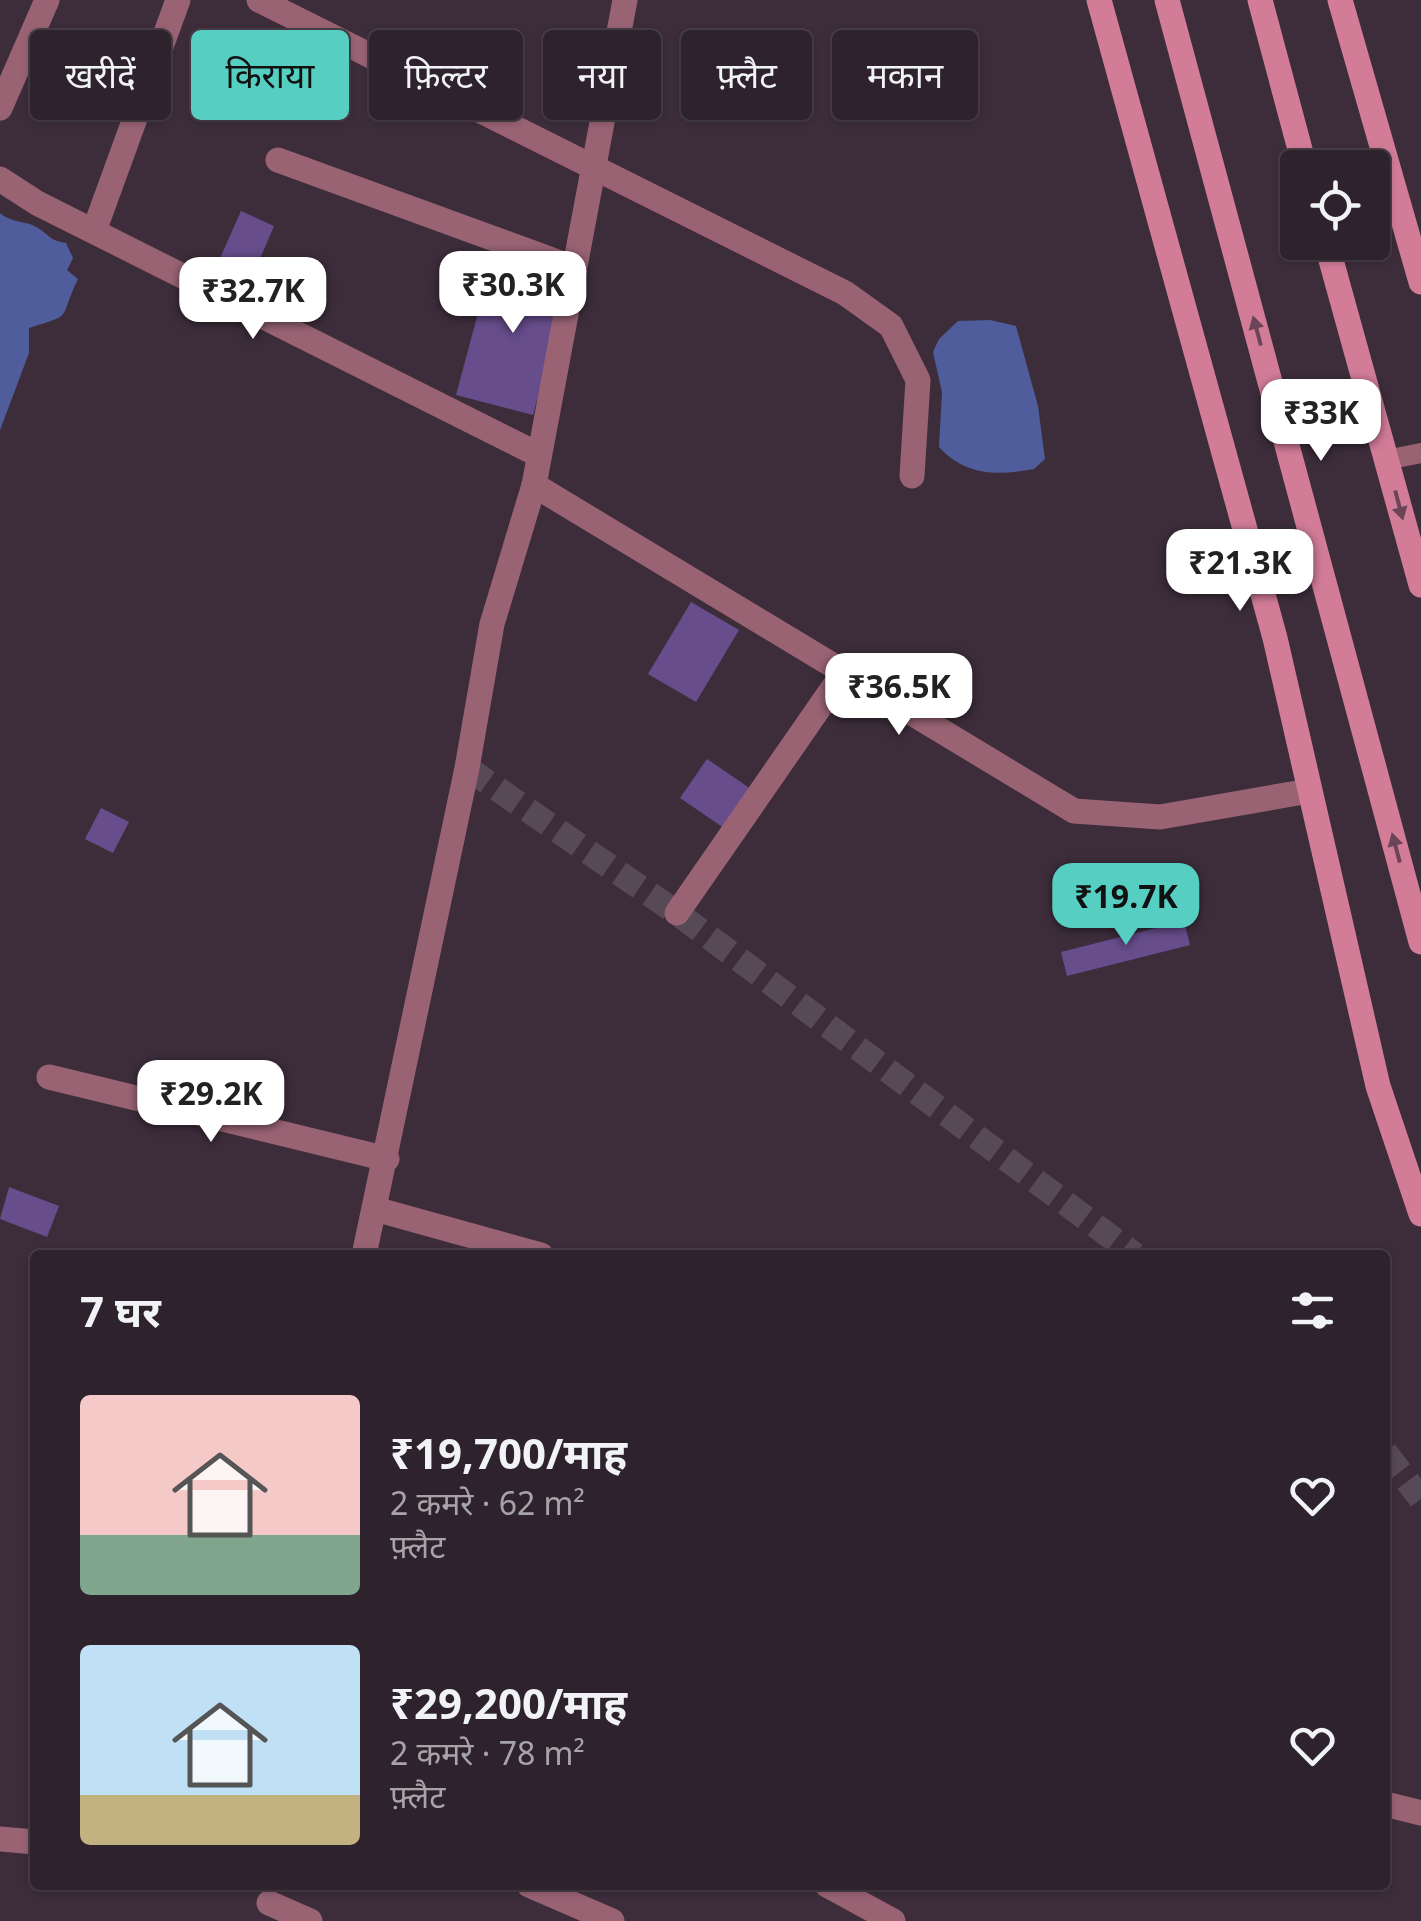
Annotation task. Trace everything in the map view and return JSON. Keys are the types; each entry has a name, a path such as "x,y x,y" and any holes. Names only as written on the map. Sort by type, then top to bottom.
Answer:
{"street":[{"path":"0,108 48,0"},
{"path":"94,231 178,0"},
{"path":"259,0 845,293 891,326 918,380 912,476"},
{"path":"365,1250 387,1159 492,624 534,485 625,0"},
{"path":"1099,0 1275,638 1378,1086 1421,1214"},
{"path":"1167,0 1421,942"},
{"path":"1260,0 1300,150"},
{"path":"1340,0 1421,282"},
{"path":"278,160 574,268"},
{"path":"0,179 94,231 539,456"},
{"path":"1331,260 1421,585"},
{"path":"534,485 1074,811 1160,816 1309,792"},
{"path":"677,914 844,672"},
{"path":"49,1077 387,1159"},
{"path":"375,1209 524,1250"},
{"path":"1390,1805 1421,1813"},
{"path":"0,1839 30,1842"},
{"path":"541,1890 612,1921"},
{"path":"836,1890 893,1921"},
{"path":"268,1903 310,1921"}],"lane":[{"path":"1386,460 1421,453"}],"water":[{"path":"0,213 66,243 73,258 67,270 78,279 59,318 29,328 29,353 0,430"},
{"path":"990,320 1016,326 1038,406 1045,459 1034,469 983,472 960,464 939,447 942,392 933,352 939,339 958,321"}],"building":[{"path":"241,211 274,226 247,289 213,274"},
{"path":"493,257 569,277 533,415 456,395"},
{"path":"691,602 739,630 696,702 648,674"},
{"path":"707,759 751,789 724,828 680,798"},
{"path":"101,808 129,822 113,853 85,839"},
{"path":"1184,921 1190,945 1067,976 1061,952"},
{"path":"9,1187 59,1206 47,1237 0,1219"}],"tunnel":[{"path":"467,768 677,913 1128,1250"},
{"path":"1390,1459 1421,1499"}]}
